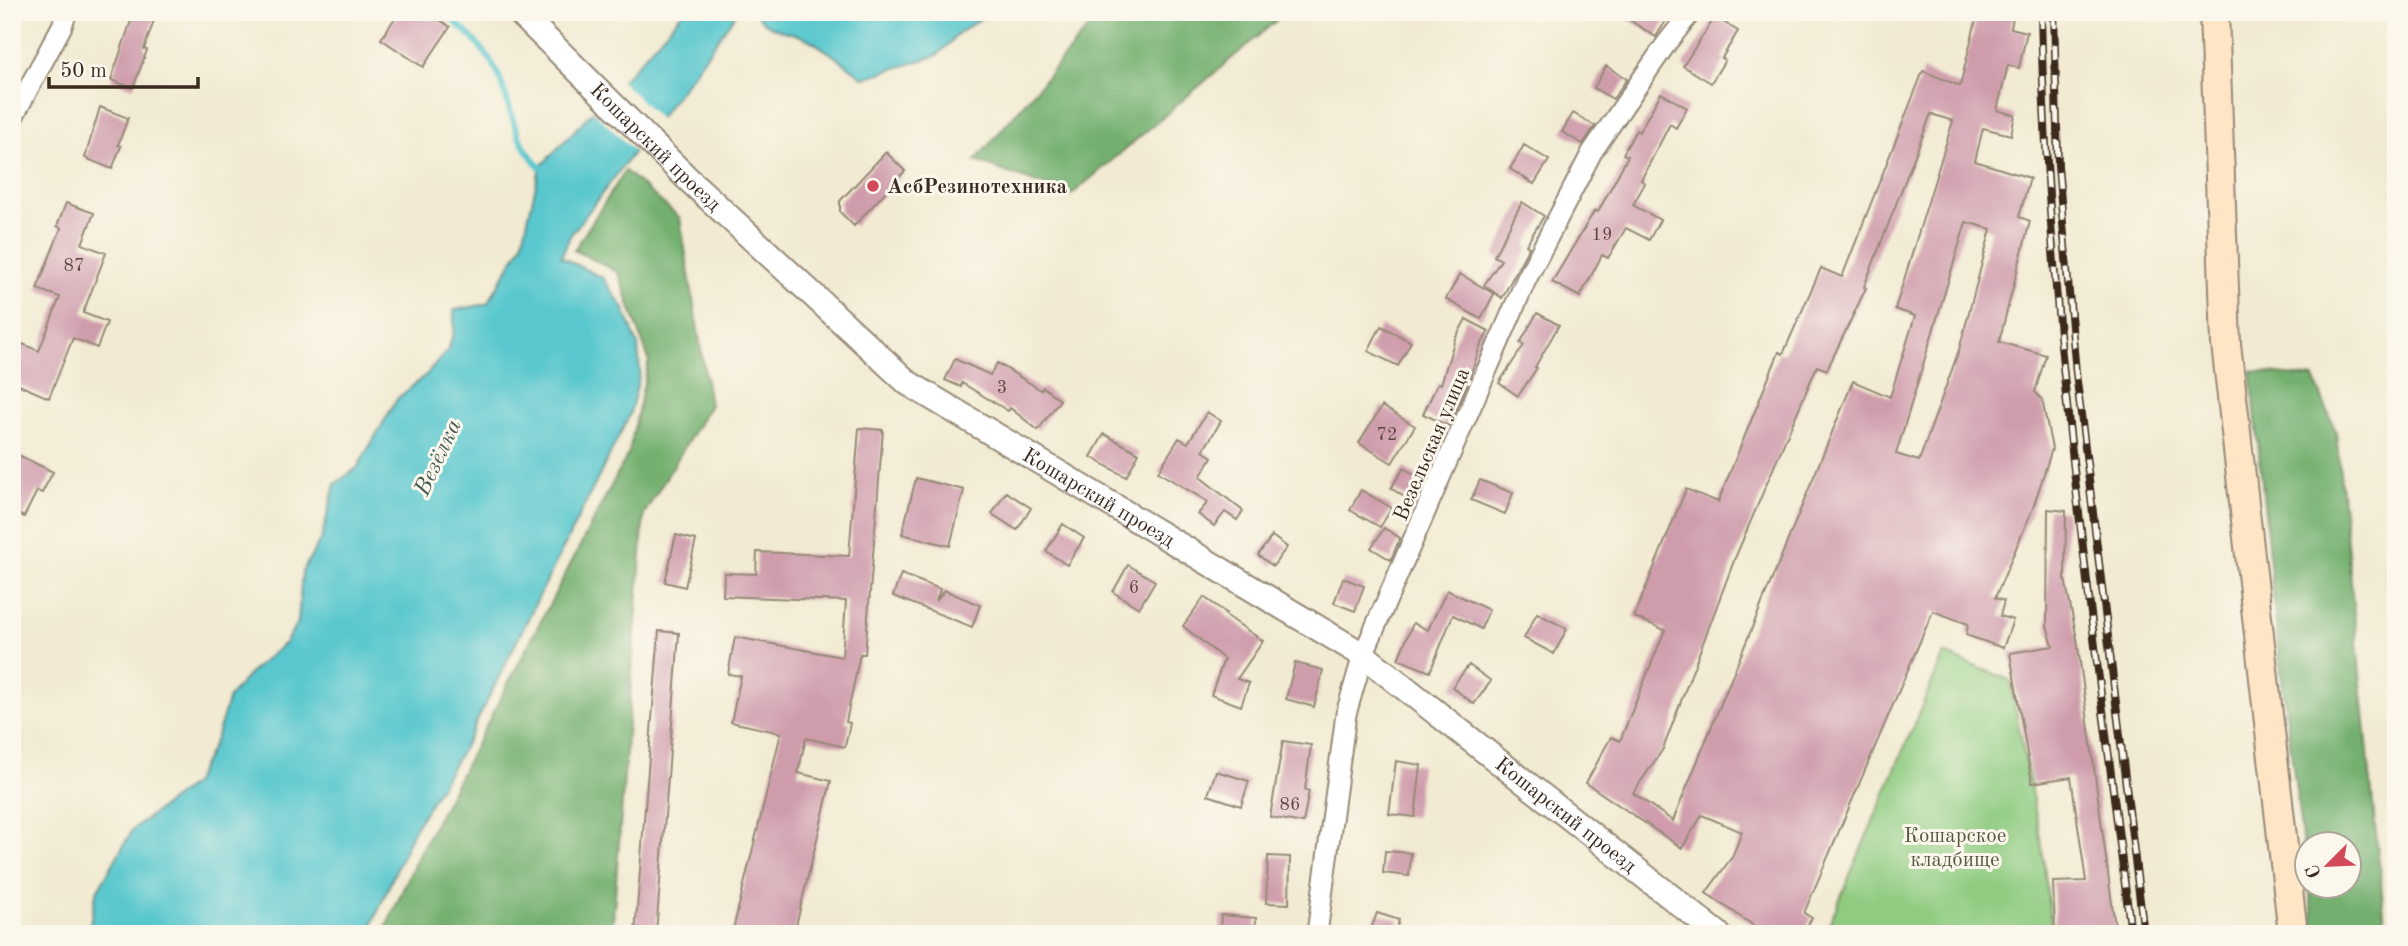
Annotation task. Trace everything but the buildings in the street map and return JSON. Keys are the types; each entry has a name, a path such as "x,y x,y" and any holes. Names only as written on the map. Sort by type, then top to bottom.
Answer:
{"main road":[{"path":"2214,12 2226,344 2293,934"}],"street":[{"path":"14,110 62,26 66,12"},
{"name":"Кошарский проезд","path":"519,12 688,179 908,383 1363,656 1718,934"},
{"name":"Везельская улица","path":"1317,934 1346,714 1363,656 1532,268 1592,152 1691,12"}],"green space":[{"path":"1102,12 1285,13 1071,195 975,161"},
{"path":"625,171 680,218 710,405 644,514 612,934 383,934 418,856 629,452 649,360 618,272 574,250"},
{"path":"2251,371 2314,378 2336,432 2386,934 2315,933 2311,900 2362,900 2362,830 2301,830 2279,656"},
{"name":"Кошарское кладбище","path":"1944,654 2010,680 2042,848 2052,934 1825,934"}],"water":[{"name":"Везёлка","path":"683,12 737,12 570,236 561,257 603,278 624,309 638,345 640,373 630,414 464,747 413,831 368,934 88,934 96,893 133,829 193,784 216,739 229,697 253,670 285,643 298,622 302,572 322,537 335,484 357,468 397,399 427,374 448,350 454,332 454,310 487,304 522,245 540,167"},
{"path":"754,12 990,12 958,34 938,55 864,78 815,43 766,24"}],"pier":[{"path":"619,79 662,121 637,154 591,109"}],"waterway":[{"path":"444,12 488,56 498,74 518,134 540,167"}],"railway":[{"path":"2041,12 2045,128 2062,359 2131,934"},
{"path":"2054,12 2058,166 2076,373 2144,934"}],"place":[{"name":"АсбРезинотехника","path":"873,186"}]}
